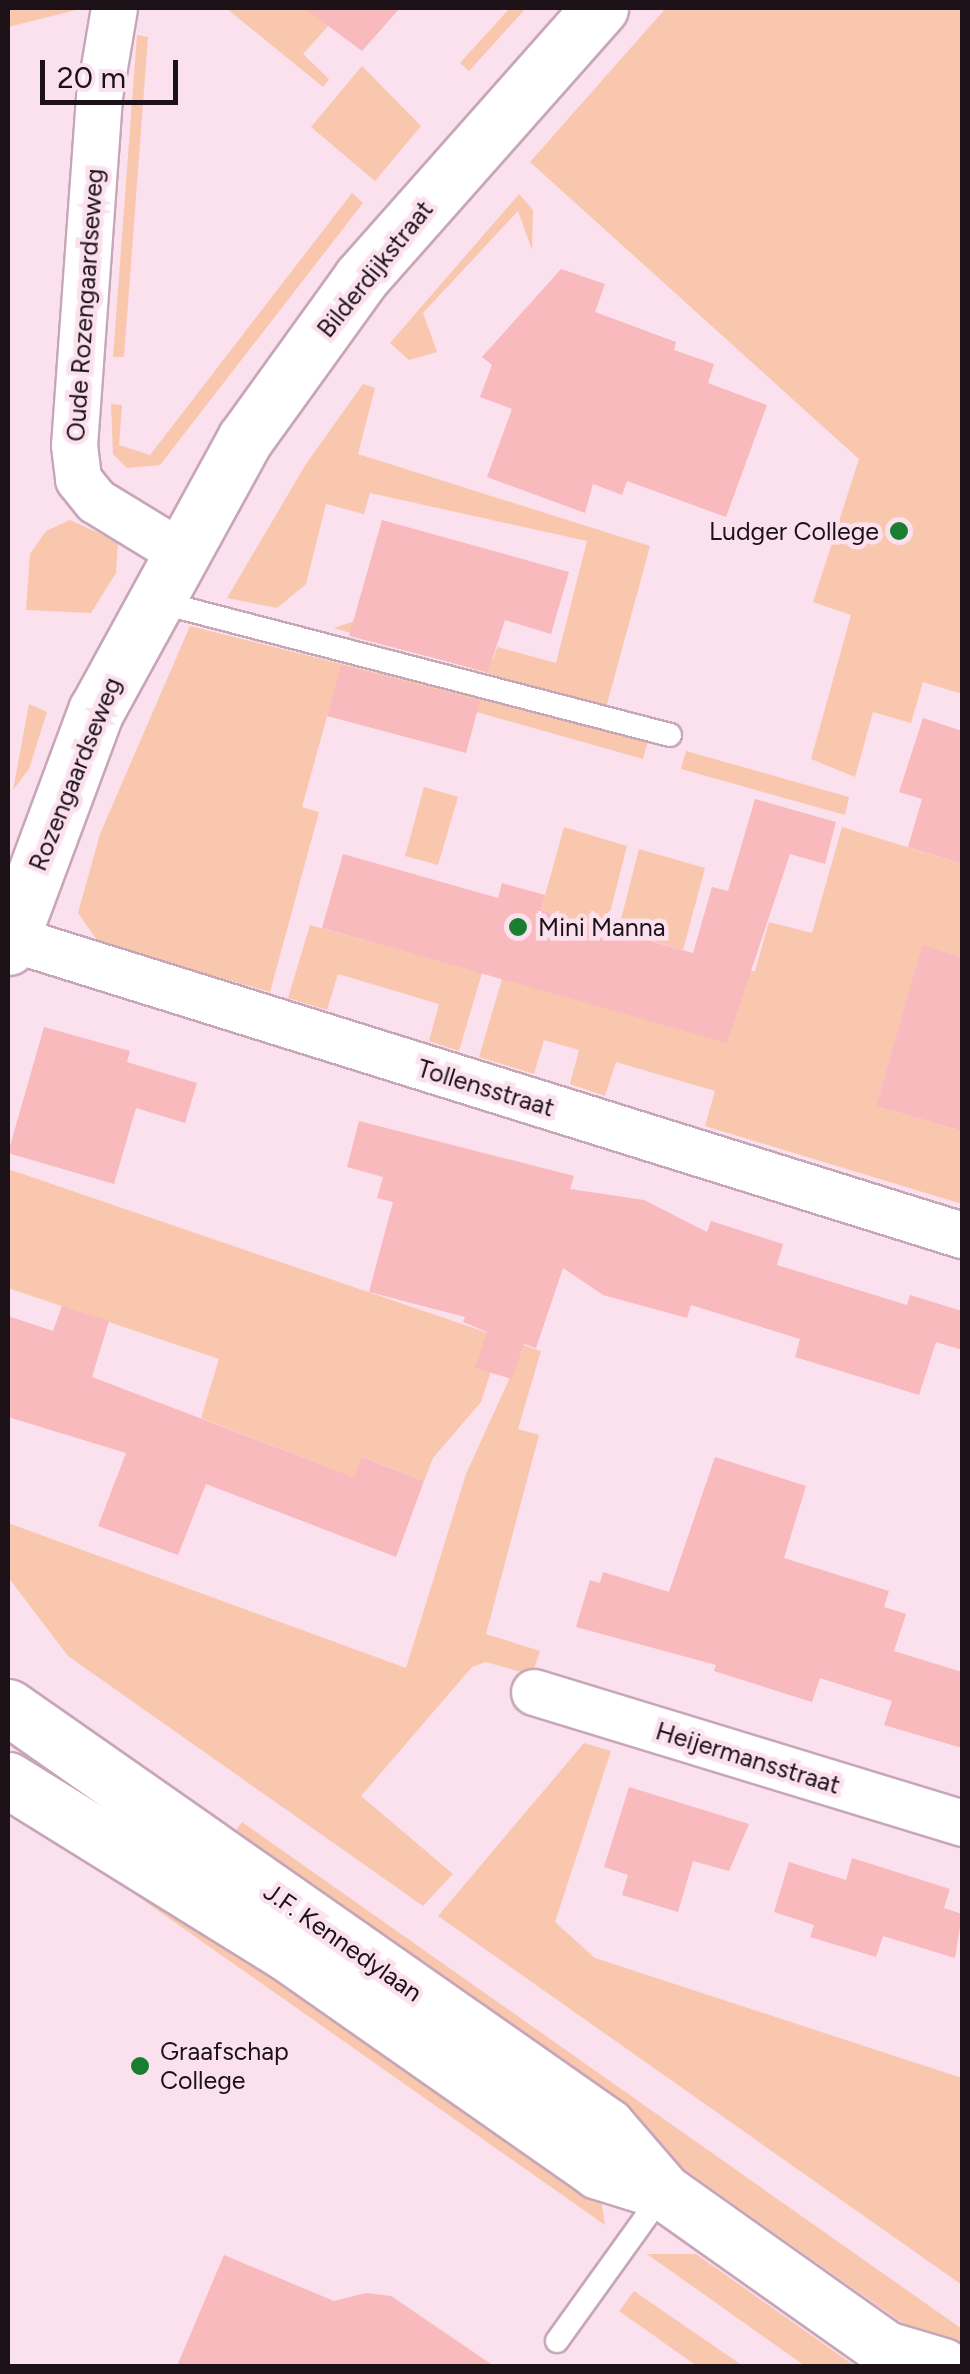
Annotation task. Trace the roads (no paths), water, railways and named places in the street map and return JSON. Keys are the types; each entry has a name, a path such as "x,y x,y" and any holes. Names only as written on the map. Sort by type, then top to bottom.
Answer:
{"main road":[{"name":"Bilderdijkstraat","path":"178,551 245,439 361,278 600,8"},
{"name":"Rozengaardseweg","path":"9,943 96,711 178,551"},
{"name":"J.F. Kennedylaan","path":"8,1706 607,2126 664,2192 893,2358 942,2366"},
{"name":"J.F. Kennedylaan","path":"8,1780 287,1953 598,2171 664,2192"}],"street":[{"name":"Oude Rozengaardseweg","path":"114,8 99,96 74,445 78,479 96,501 178,551"},
{"name":"Tollensstraat","path":"9,943 962,1234"},
{"name":"Heijermansstraat","path":"534,1692 962,1823"}],"lane":[{"path":"152,600 670,735"},
{"path":"556,2341 664,2192"}],"place":[{"name":"Ludger College","path":"899,531"},
{"name":"Mini Manna","path":"518,927"},
{"name":"Graafschap College","path":"140,2066"}]}
